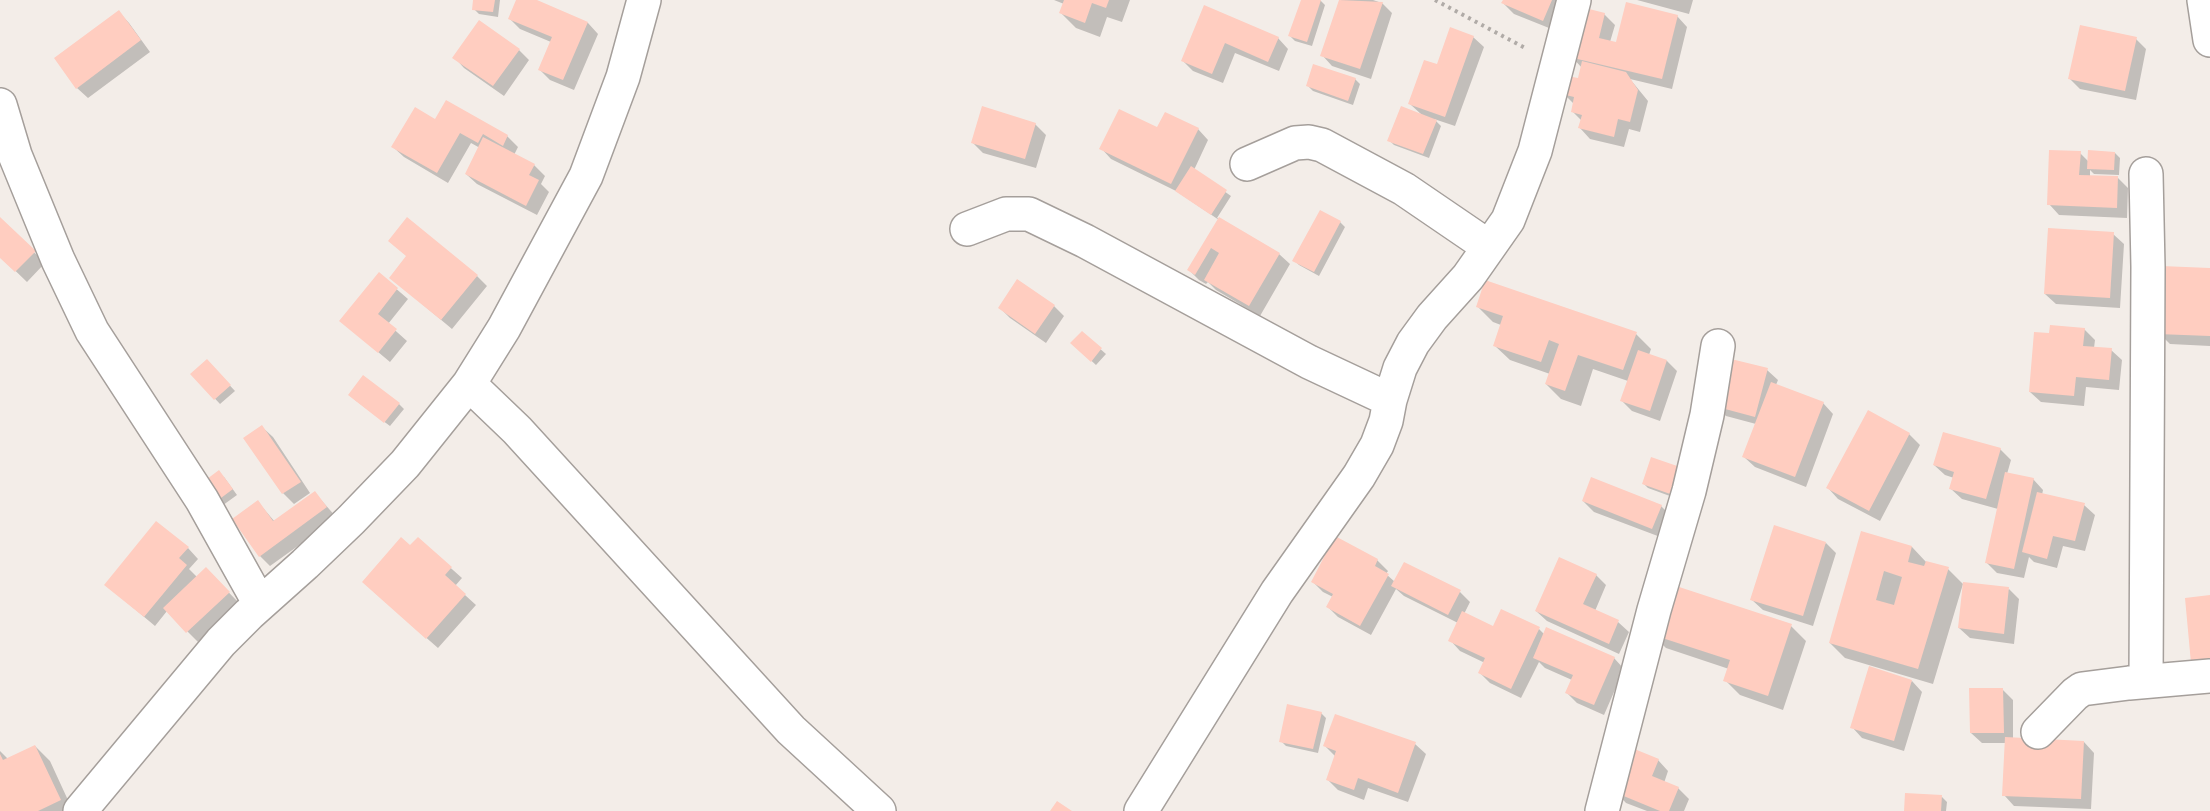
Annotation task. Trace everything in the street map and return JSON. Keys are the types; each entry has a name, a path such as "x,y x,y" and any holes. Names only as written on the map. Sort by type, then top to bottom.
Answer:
{"street":[{"path":"80,811 221,642 305,564 405,465 469,384 514,308 586,176 623,77 644,0"},
{"path":"1141,811 1277,592 1359,476 1377,445 1400,368 1413,343 1432,317 1468,276 1508,220 1535,151 1575,0"},
{"path":"2204,0 2210,40"},
{"path":"0,105 7,160 92,331 202,500 260,604"},
{"path":"1247,164 1295,143 1309,142 1322,145 1437,209 1489,247"},
{"path":"2146,174 2148,513 2146,681"},
{"path":"967,229 1006,214 1029,214 1085,241 1249,331 1389,400"},
{"path":"1602,811 1654,610 1689,491 1707,415 1718,346"},
{"path":"469,384 516,430 791,730 879,811"},
{"path":"2038,732 2082,689 2210,676"}],"path":[{"path":"1435,0 1558,65"}],"building":[{"path":"473,0 495,0 493,12 472,10"},
{"path":"516,0 537,0 588,22 563,80 538,70 552,37 508,19"},
{"path":"1064,0 1109,0 1106,8 1092,3 1085,23 1059,13"},
{"path":"1301,0 1321,0 1307,42 1288,36"},
{"path":"1339,0 1383,2 1360,69 1320,56"},
{"path":"1503,0 1552,0 1543,21 1501,3"},
{"path":"1626,2 1678,15 1662,79 1569,57 1581,7 1605,13 1599,38 1616,42"},
{"path":"1204,5 1279,37 1268,62 1225,43 1212,74 1181,61"},
{"path":"119,10 141,40 76,89 54,58"},
{"path":"479,20 520,49 493,86 452,58"},
{"path":"2080,25 2137,37 2125,91 2068,79"},
{"path":"1450,27 1474,36 1445,117 1408,104 1424,60 1437,64"},
{"path":"1582,61 1626,72 1638,90 1630,122 1618,119 1614,137 1578,128 1582,115 1571,112 1574,97 1562,94 1567,76 1578,78"},
{"path":"1313,64 1356,78 1348,101 1306,86"},
{"path":"446,100 508,135 503,146 483,134 478,143 460,133 437,173 391,147 415,107 435,119"},
{"path":"982,106 1036,123 1025,159 971,143"},
{"path":"1401,106 1437,120 1423,154 1387,141"},
{"path":"1119,109 1157,127 1165,112 1199,128 1171,184 1099,149"},
{"path":"483,137 535,164 529,175 539,180 526,206 465,174"},
{"path":"2049,150 2081,151 2079,175 2118,176 2117,208 2047,205"},
{"path":"2088,150 2115,152 2114,170 2087,169"},
{"path":"1191,166 1227,190 1211,215 1175,191"},
{"path":"1320,210 1341,221 1314,272 1292,261"},
{"path":"0,217 36,251 15,272 0,258"},
{"path":"407,217 478,275 441,320 389,278 406,256 388,241"},
{"path":"1219,217 1280,253 1249,306 1204,280 1219,253 1211,248 1195,275 1187,270"},
{"path":"2048,228 2114,232 2110,298 2044,294"},
{"path":"2161,266 2210,268 2210,336 2158,334"},
{"path":"379,272 398,288 378,314 397,329 378,353 339,321"},
{"path":"1017,279 1055,305 1035,334 998,308"},
{"path":"1485,280 1637,332 1623,370 1578,355 1565,391 1545,384 1559,344 1549,340 1541,362 1493,346 1503,316 1476,307"},
{"path":"2050,325 2085,328 2083,346 2112,348 2109,380 2076,377 2074,396 2029,392 2034,332 2049,333"},
{"path":"1082,331 1102,348 1091,362 1070,343"},
{"path":"1638,350 1667,360 1650,411 1620,401"},
{"path":"1727,358 1768,368 1755,417 1714,406"},
{"path":"207,359 231,385 214,400 190,374"},
{"path":"363,375 400,403 384,423 348,395"},
{"path":"1771,382 1824,402 1795,477 1742,457"},
{"path":"1868,410 1910,433 1869,511 1826,488"},
{"path":"262,425 301,482 282,494 243,438"},
{"path":"1943,432 2001,448 1986,499 1949,489 1954,472 1933,465"},
{"path":"1651,457 1683,468 1673,495 1642,484"},
{"path":"219,470 233,489 213,504 199,485"},
{"path":"2005,472 2034,478 2014,569 1985,563"},
{"path":"1591,477 1662,505 1652,529 1582,501"},
{"path":"315,491 327,507 259,557 232,519 258,500 273,521"},
{"path":"2037,492 2085,503 2075,541 2053,536 2047,559 2022,552"},
{"path":"156,521 189,547 179,558 187,565 144,617 104,585"},
{"path":"1774,525 1826,542 1803,616 1750,600"},
{"path":"1861,531 1912,546 1908,562 1924,566 1926,561 1949,567 1918,669 1829,643","holes":["1884,571 1902,577 1894,605 1876,600"]},
{"path":"1335,536 1378,559 1375,566 1389,574 1360,626 1326,607 1333,594 1311,582"},
{"path":"401,537 410,545 418,537 452,567 445,575 466,594 426,639 362,582"},
{"path":"1559,557 1597,574 1583,604 1619,620 1609,644 1535,611"},
{"path":"1404,562 1461,590 1448,615 1391,586"},
{"path":"206,567 230,592 186,633 163,608"},
{"path":"1963,582 2009,587 2004,634 1958,628"},
{"path":"1667,583 1792,624 1768,696 1723,681 1730,660 1650,634"},
{"path":"2210,595 2210,661 2191,663 2185,598"},
{"path":"1501,609 1540,627 1511,689 1478,673 1485,658 1448,641 1462,611 1493,626"},
{"path":"1546,627 1615,657 1594,705 1565,693 1573,675 1533,658"},
{"path":"1869,666 1912,680 1894,741 1850,728"},
{"path":"1969,688 2003,688 2004,733 1970,733"},
{"path":"1287,704 1322,712 1313,749 1279,742"},
{"path":"1335,714 1416,742 1398,793 1358,778 1354,790 1326,780 1336,751 1323,746"},
{"path":"2005,737 2084,741 2081,799 2002,796"},
{"path":"35,745 61,800 38,811 0,811 0,754 3,760"},
{"path":"1632,748 1659,759 1652,776 1679,787 1669,811 1660,811 1614,792"},
{"path":"1905,793 1942,795 1941,811 1904,811"},
{"path":"1057,801 1072,811 1050,811"}]}
